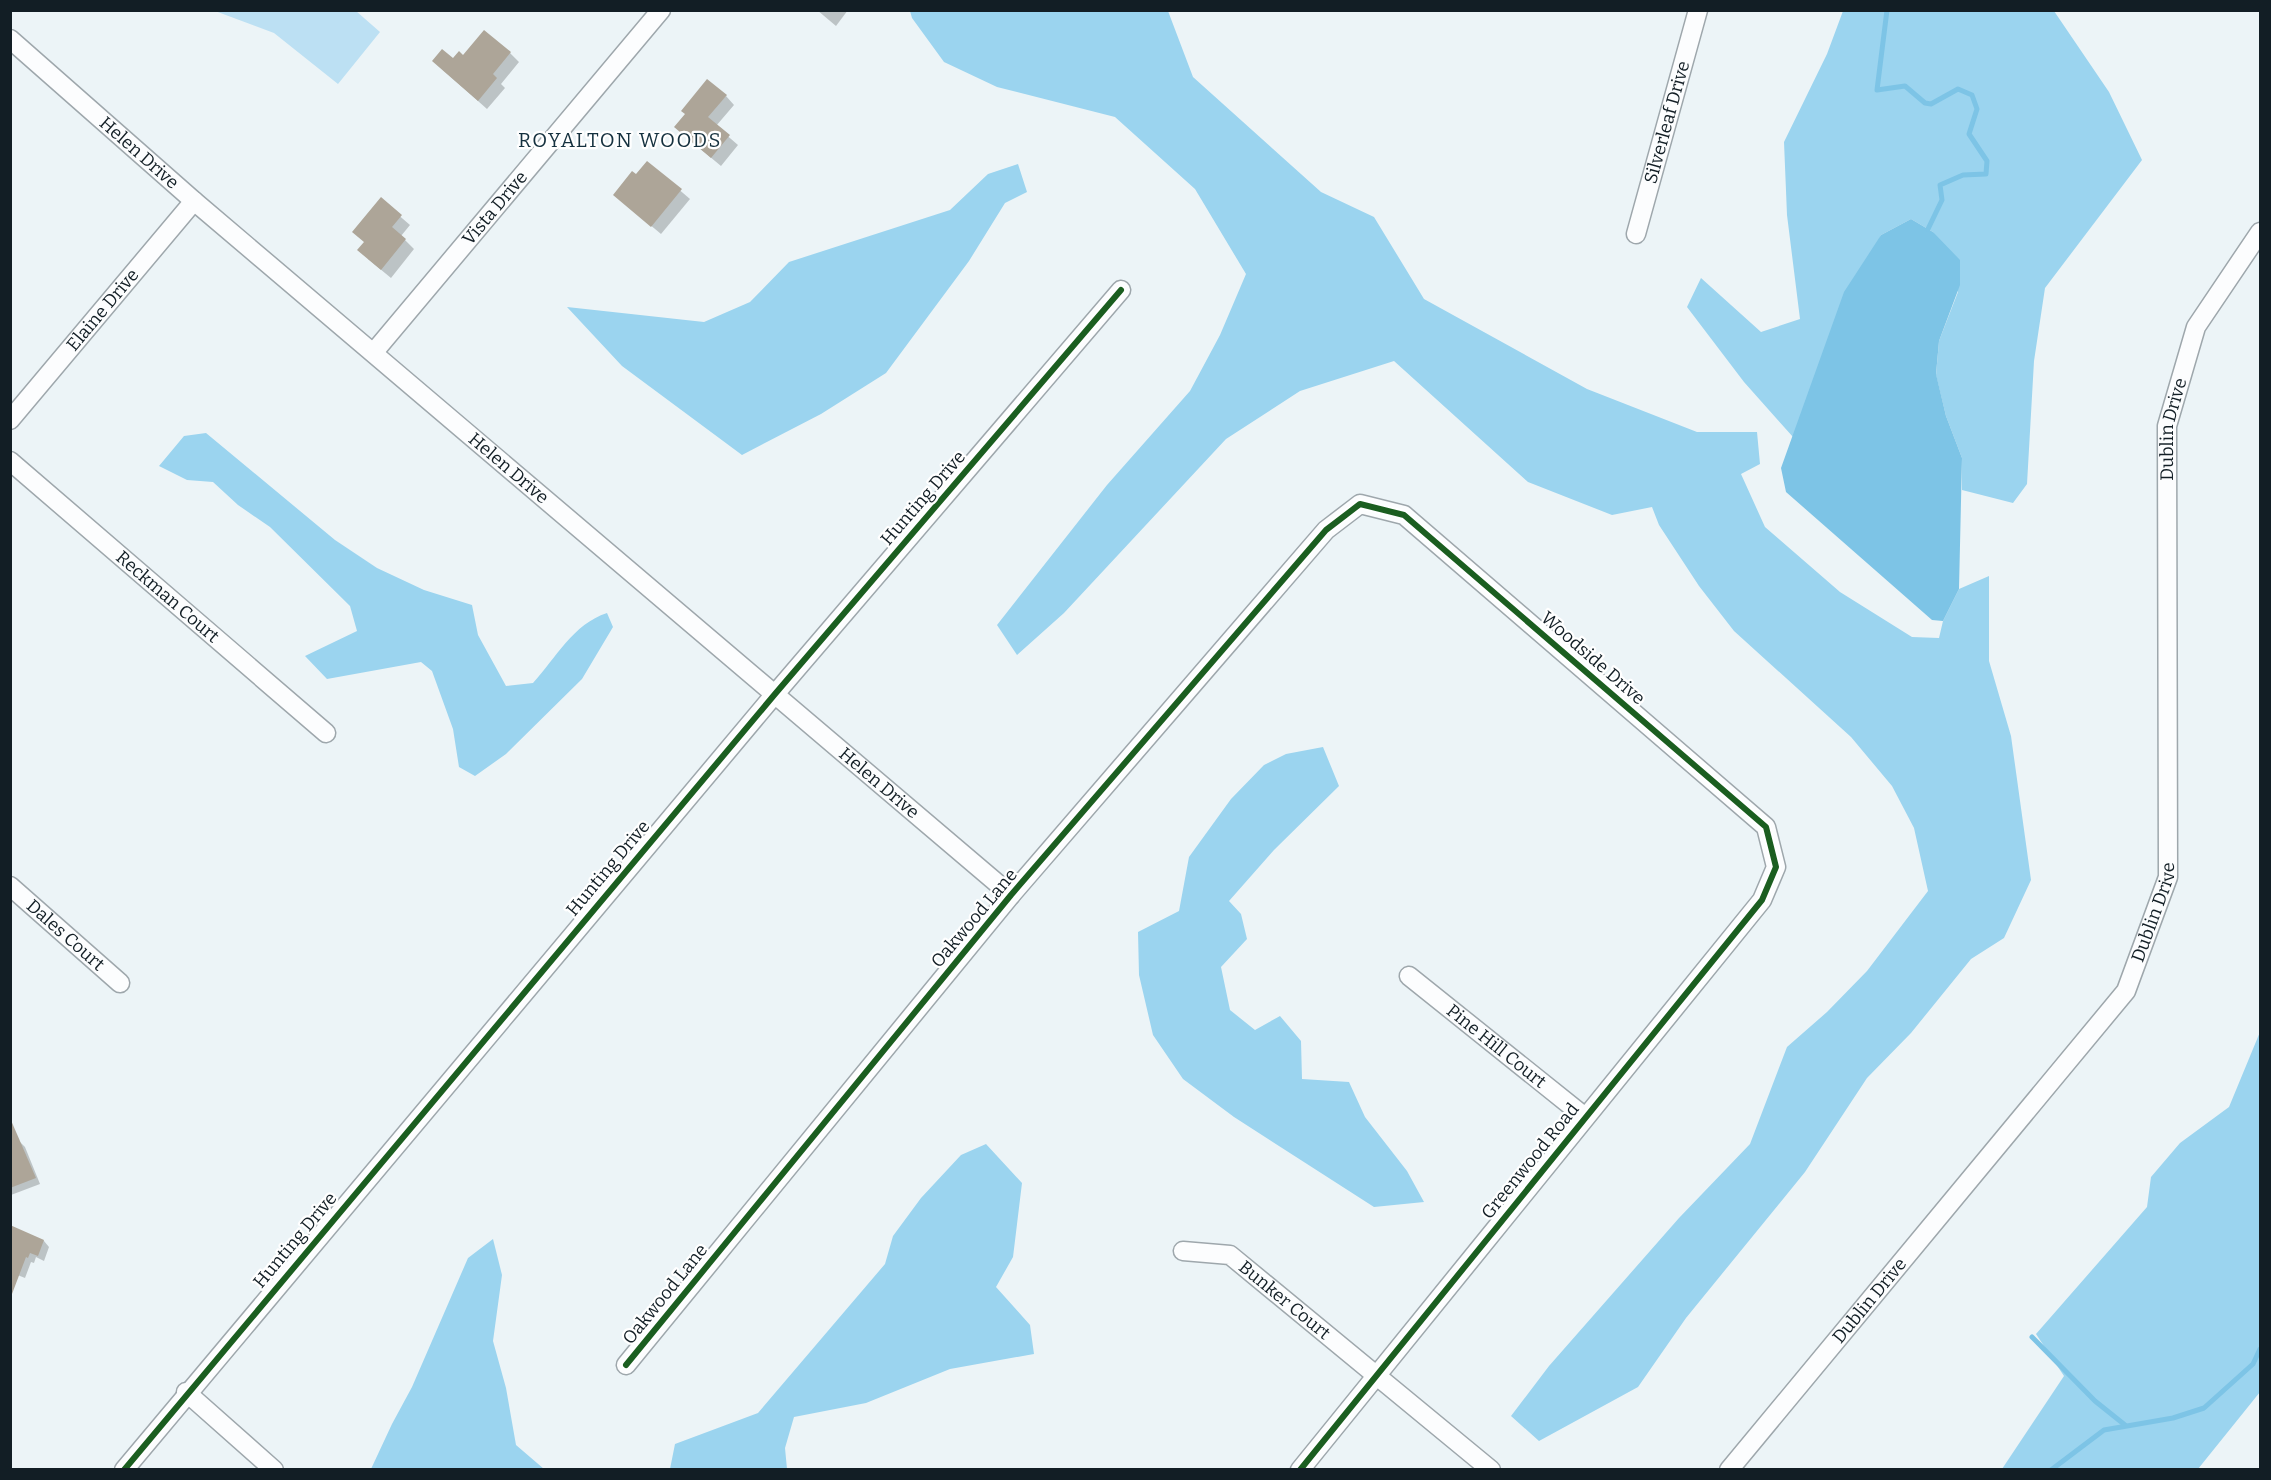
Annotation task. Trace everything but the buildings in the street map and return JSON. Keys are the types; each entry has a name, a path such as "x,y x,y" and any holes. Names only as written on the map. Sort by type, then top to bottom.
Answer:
{"street":[{"name":"Vista Drive","path":"374,352 661,10"},
{"name":"Silverleaf Drive","path":"1636,234 1698,10"},
{"name":"Helen Drive","path":"10,39 194,201 1011,895"},
{"name":"Elaine Drive","path":"10,420 194,201"},
{"name":"Dublin Drive","path":"1730,1470 2126,991 2168,877 2167,426 2196,327 2260,232"},
{"name":"Hunting Drive","path":"124,1470 186,1392 775,694 1121,290"},
{"name":"Reckman Court","path":"10,461 327,733"},
{"name":"Woodside Drive","path":"1360,504 1404,515 1766,827 1776,867"},
{"name":"Oakwood Lane","path":"626,1365 1011,895 1326,530 1360,504"},
{"name":"Greenwood Road","path":"1300,1470 1762,900 1776,867"},
{"name":"Dales Court","path":"10,886 120,983"},
{"name":"Pine Hill Court","path":"1409,976 1585,1117"},
{"name":"Bunker Court","path":"1183,1251 1230,1255 1491,1470"},
{"path":"186,1392 274,1470"}],"shaded area":[{"path":"215,11 356,11 380,32 338,84 274,33"},
{"path":"910,11 1168,11 1193,77 1321,192 1374,217 1424,299 1587,389 1697,432 1757,432 1760,464 1741,474 1765,527 1840,592 1912,637 1939,638 1943,621 1959,589 1989,576 1989,661 2011,736 2031,880 2004,938 1971,959 1911,1033 1867,1078 1805,1172 1686,1318 1638,1387 1539,1441 1511,1416 1549,1366 1679,1218 1750,1144 1787,1047 1827,1012 1867,971 1928,891 1914,828 1892,786 1851,737 1734,631 1699,586 1659,525 1652,507 1612,515 1528,482 1394,361 1300,391 1226,439 1064,613 1017,655 997,625 1107,485 1190,391 1220,335 1246,274 1195,189 1115,117 997,87 944,62 912,18"},
{"path":"1843,11 2054,11 2109,92 2142,160 2045,288 2034,361 2027,484 2013,503 1962,490 1962,458 1946,416 1936,375 1939,341 1958,292 1933,232 1911,219 1881,235 1793,437 1744,382 1687,307 1701,278 1761,332 1800,319 1787,215 1784,142 1827,54"},
{"path":"1018,164 1027,192 1005,203 969,261 886,373 821,414 742,455 622,366 567,307 704,322 750,302 789,262 950,210 988,174"},
{"path":"1911,219 1933,232 1960,260 1960,285 1939,341 1936,374 1946,416 1962,458 1959,589 1943,621 1932,620 1786,492 1781,468 1844,292 1881,235"},
{"path":"206,433 335,540 377,568 424,590 472,605 478,635 506,686 533,683 575,633 595,618 607,613 613,627 582,679 506,754 475,776 459,767 453,729 432,671 421,662 327,679 305,656 357,631 350,606 270,527 238,505 213,482 187,480 159,466 184,436"},
{"path":"1323,747 1339,786 1274,850 1229,901 1241,914 1247,939 1221,967 1230,1010 1255,1030 1280,1016 1301,1041 1302,1079 1349,1082 1365,1117 1407,1171 1424,1202 1374,1207 1234,1117 1183,1079 1153,1035 1139,975 1138,932 1179,911 1189,857 1231,799 1264,765 1286,754"},
{"path":"2260,1032 2260,1392 2198,1469 2002,1469 2064,1376 2036,1334 2147,1207 2151,1177 2180,1143 2229,1107"},
{"path":"986,1144 1022,1183 1013,1257 996,1287 1030,1325 1034,1354 950,1369 866,1403 794,1417 785,1448 787,1469 670,1469 675,1444 758,1413 885,1264 893,1236 921,1198 961,1155"},
{"path":"493,1239 502,1275 493,1341 506,1388 516,1445 544,1469 371,1469 412,1387 468,1258"}],"waterway":[{"path":"1887,10 1877,90 1905,86 1925,103 1931,104 1958,89 1972,95 1977,109 1969,134 1987,161 1986,174 1963,175 1940,185 1942,200 1928,229"},
{"path":"2032,1337 2095,1401 2125,1425"},
{"path":"2051,1470 2104,1430 2173,1418 2204,1408 2253,1364 2260,1349"}],"cycle path":[{"path":"124,1470 775,694 1121,290"},
{"path":"626,1365 1011,895 1326,530 1360,504 1404,515 1766,827 1776,867 1762,900 1300,1470"}],"district":[{"name":"ROYALTON WOODS","path":"620,140"}]}
